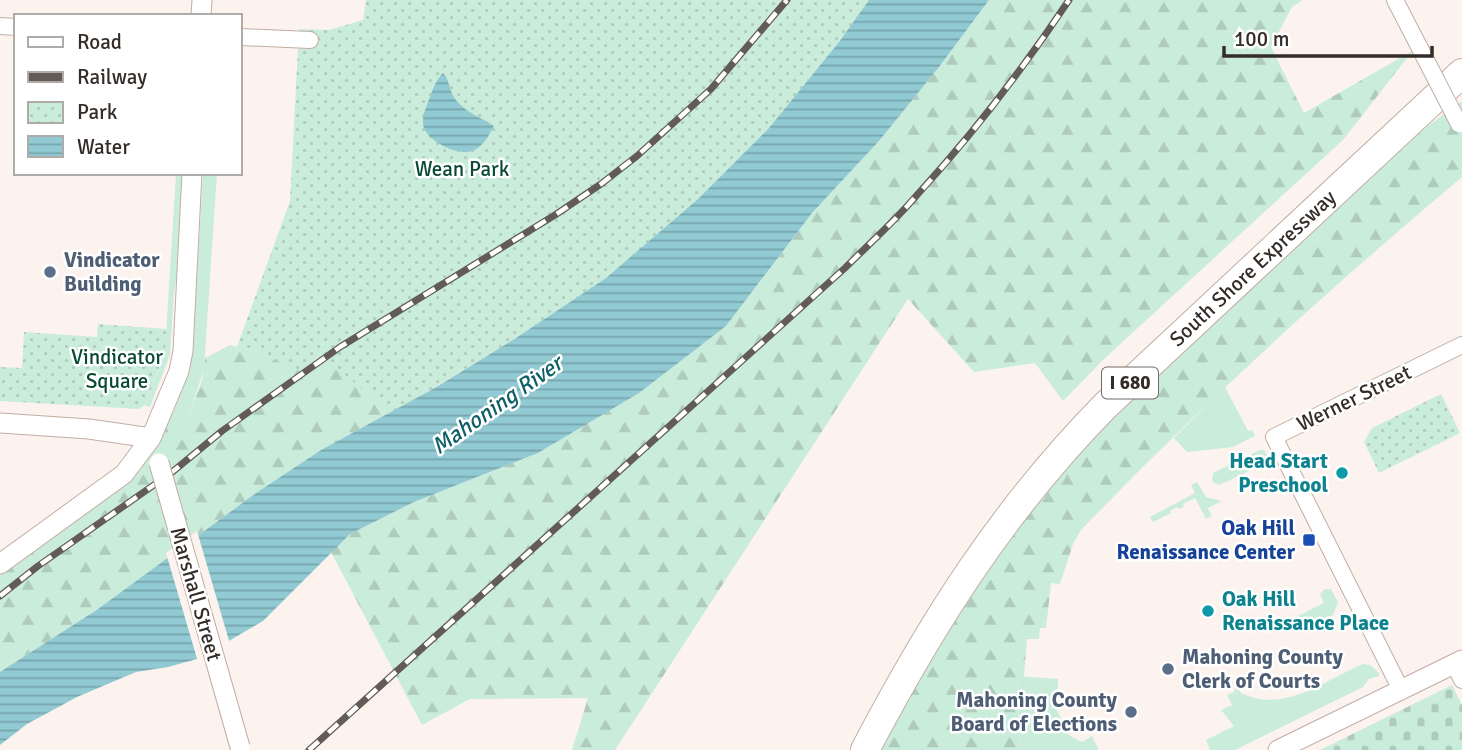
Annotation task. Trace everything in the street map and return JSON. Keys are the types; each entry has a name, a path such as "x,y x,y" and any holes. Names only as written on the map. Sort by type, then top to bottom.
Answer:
{"highway":[{"name":"South Shore Expressway","path":"865,750 944,609 992,538 1073,439 1462,73"}],"street":[{"path":"1395,0 1460,127"},
{"path":"242,37 310,40"},
{"path":"0,564 124,474 151,438 179,371 183,351 192,175"},
{"name":"Werner Street","path":"1401,690 1274,437 1462,345"},
{"path":"0,423 89,429 151,438"},
{"name":"Marshall Street","path":"151,438 240,748"},
{"path":"1278,750 1401,690 1459,668"}],"green space":[{"name":"Wean Park","path":"366,0 869,0 839,42 769,128 698,199 606,278 516,338 392,413 324,358 304,372 238,344 290,201 299,29 329,30 363,20"},
{"path":"869,0 433,389 321,450 256,493 98,609 0,672 0,564 124,474 163,411 188,418 202,380 205,358 230,345 237,347 238,344 305,372"},
{"path":"989,0 1303,0 1292,7 1271,47 1304,113 1419,47 1407,58 1343,140 1105,358 1063,401 1035,363 974,372 908,299 615,750 572,750 588,698 470,699 422,725 331,552 350,534 414,502 538,453 638,393 726,326 812,213 879,141"},
{"path":"1462,101 1462,177 1267,348 1126,483 1081,530 1073,544 1060,584 1051,583 1046,628 1040,628 1039,639 1027,639 1024,676 1017,677 1020,750 865,750 992,538 1329,198"},
{"path":"176,175 185,175 182,239 174,293 170,355 150,407 145,405 165,352"},
{"path":"203,175 217,175 204,369 188,418 173,414 189,366 194,330"},
{"name":"Vindicator Square","path":"98,324 167,329 165,352 145,405 139,409 0,401 0,367 22,368 24,332 97,337"},
{"path":"1225,387 1248,431 1252,430 1255,436 1233,447 1187,452 1174,438"},
{"path":"1441,394 1460,433 1379,473 1364,442 1372,428"},
{"path":"1264,450 1267,455 1262,465 1219,485 1212,481 1213,473"},
{"path":"1197,482 1206,497 1222,501 1208,508 1212,516 1206,519 1195,498 1183,504 1184,507 1177,507 1153,522 1150,517 1195,493 1191,485"},
{"path":"1325,589 1331,589 1338,602 1333,615 1297,633 1288,633 1287,630 1291,628 1288,621 1324,603 1320,594"},
{"path":"1363,664 1370,665 1379,676 1369,679 1363,687 1235,750 1210,750 1206,740 1234,726 1221,710 1232,705 1227,695 1234,692 1238,686 1241,693 1257,698 1288,698"},
{"path":"1017,676 1058,679 1057,710 1070,736 1082,742 1092,736 1099,750 1020,750"},
{"path":"1452,685 1462,705 1462,750 1320,750"}],"water":[{"name":"Mahoning River","path":"869,0 989,0 879,141 812,213 726,326 639,393 538,453 414,502 350,534 263,621 212,651 197,659 136,672 77,697 27,724 0,745 0,672 98,609 256,493 321,450 433,389 606,278 698,199 769,128 839,42"},
{"path":"443,73 459,104 494,126 482,144 472,151 459,151 443,146 425,130 425,111"}],"pier":[{"path":"197,531 230,644 198,662 166,553"}],"railway":[{"path":"0,596 340,347 601,184 637,156 711,89 787,0"},
{"path":"309,750 882,232 978,125 1069,0"}],"place":[{"name":"Vindicator Building","path":"50,272"},
{"name":"Head Start Preschool","path":"1342,473"},
{"name":"Oak Hill Renaissance Center","path":"1309,540"},
{"name":"Oak Hill Renaissance Place","path":"1208,611"},
{"name":"Mahoning County Clerk of Courts","path":"1168,669"},
{"name":"Mahoning County Board of Elections","path":"1131,712"}]}
